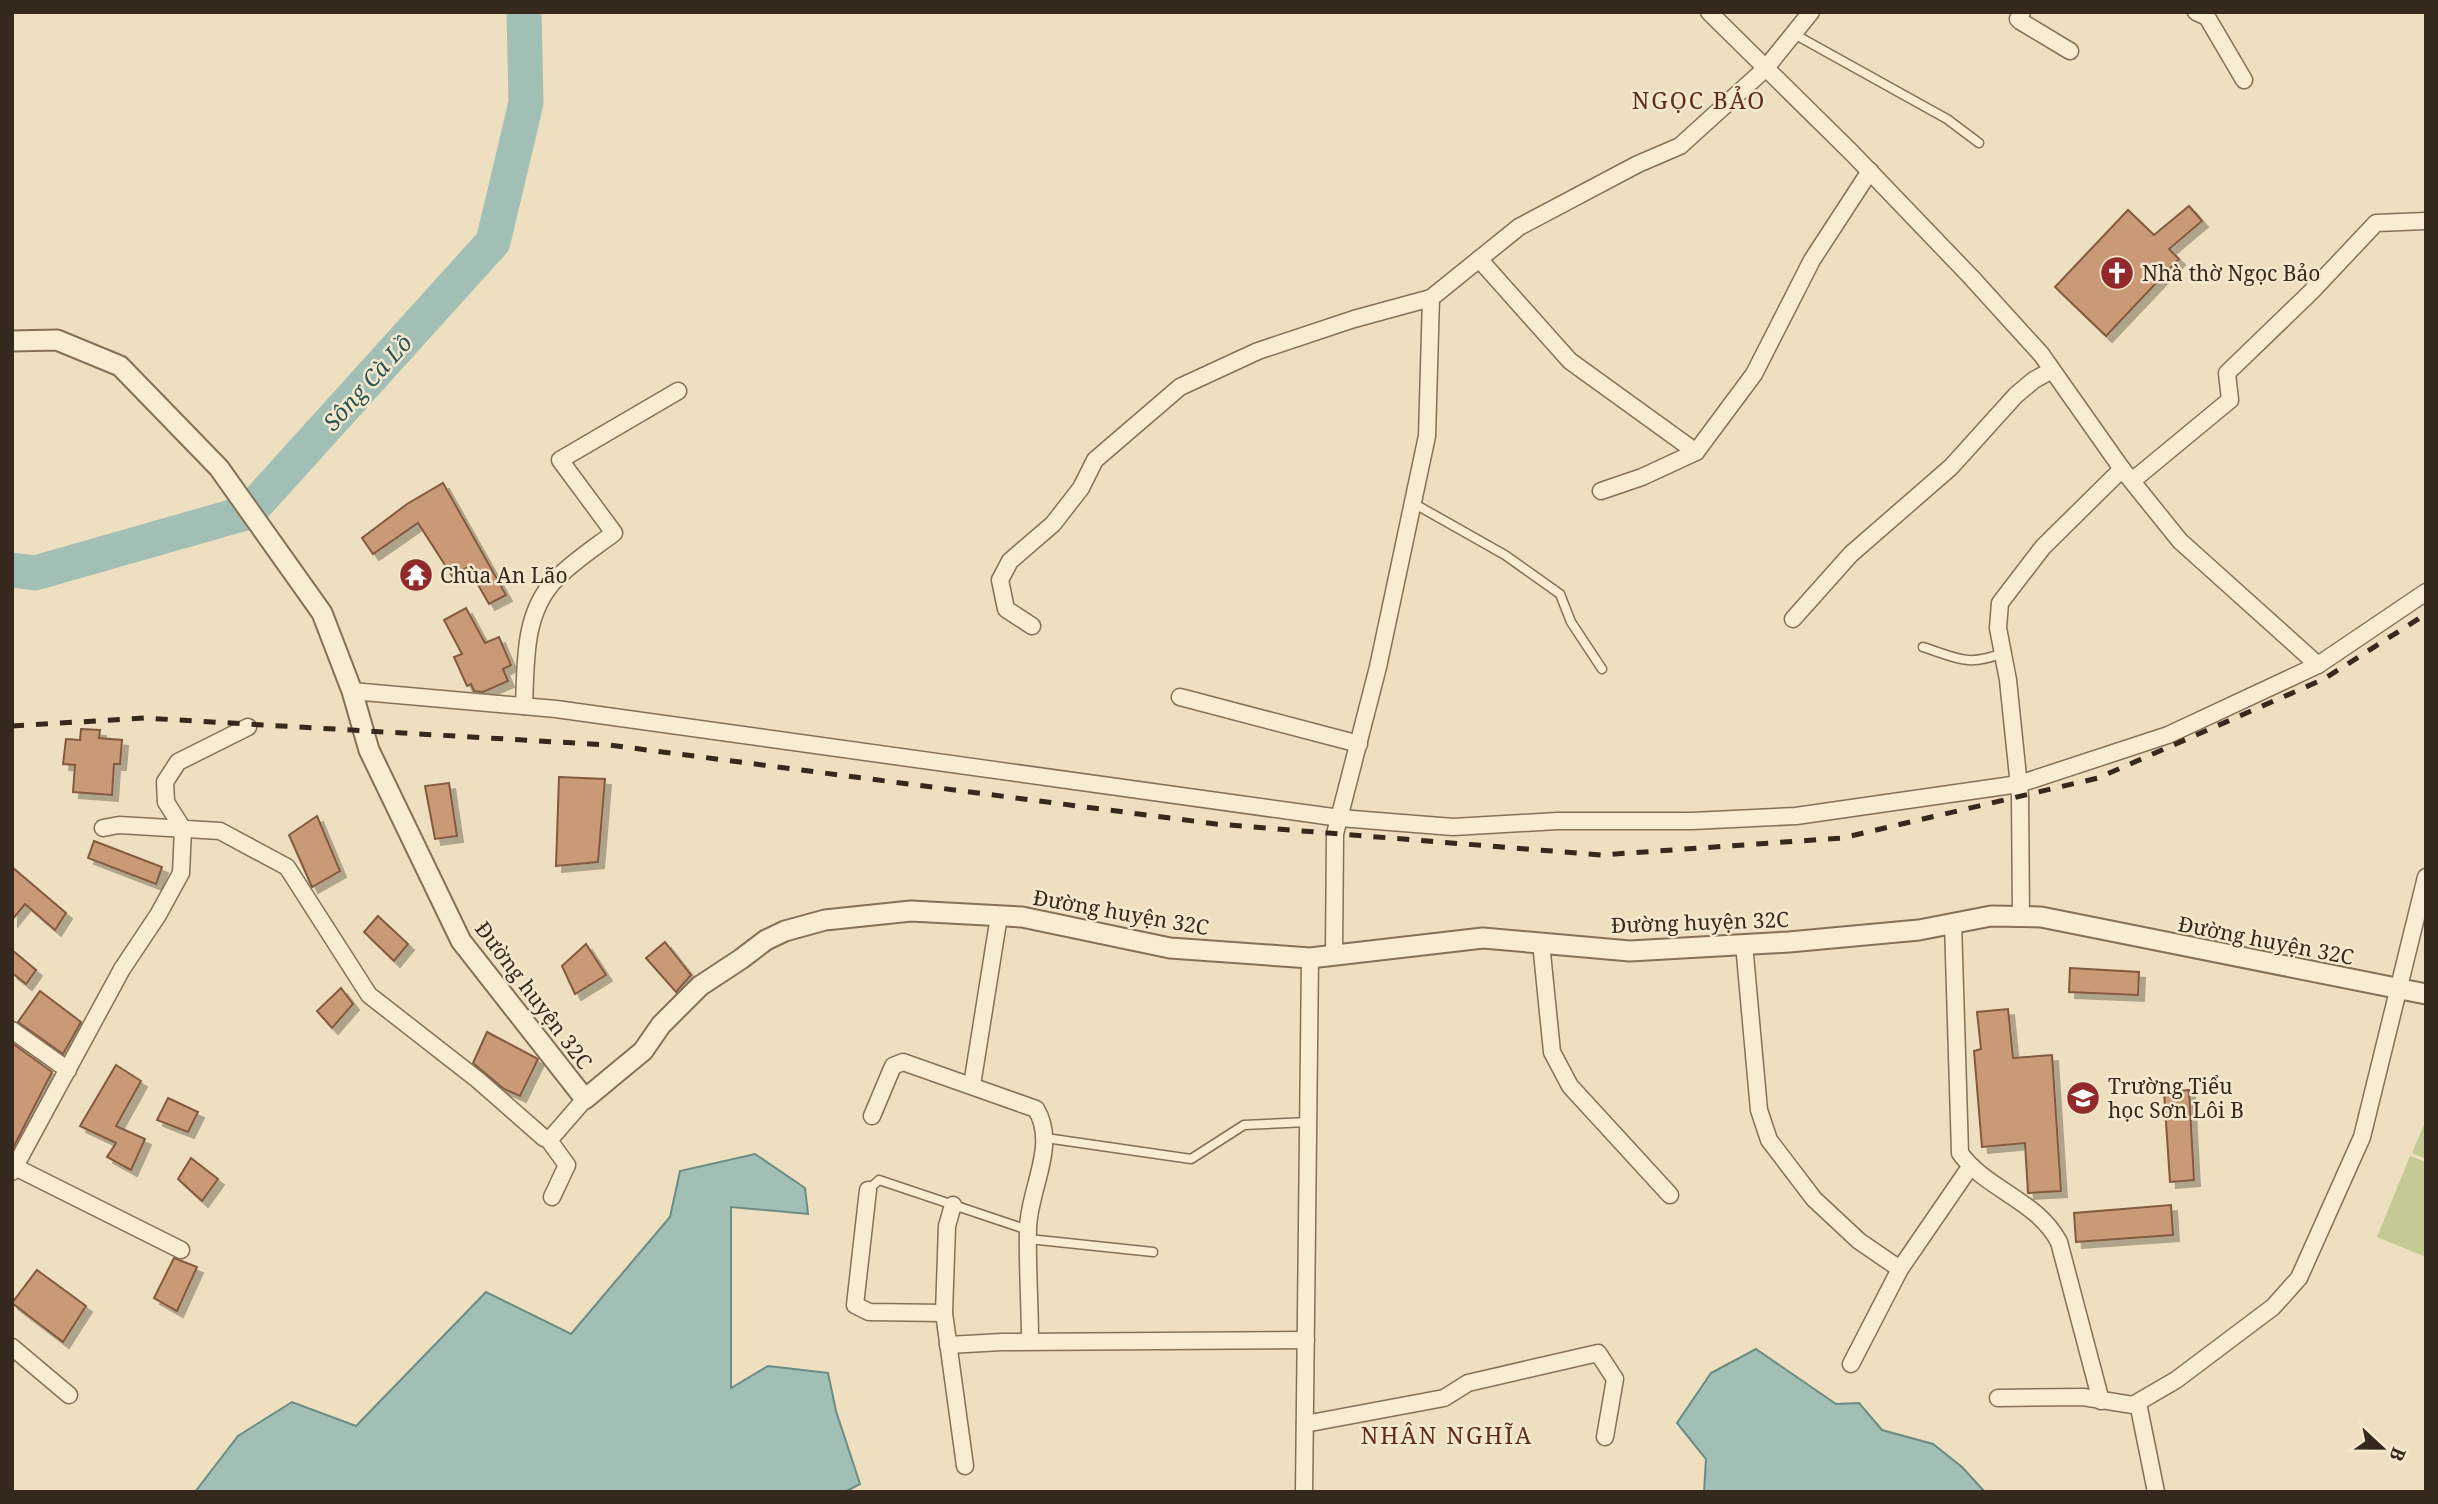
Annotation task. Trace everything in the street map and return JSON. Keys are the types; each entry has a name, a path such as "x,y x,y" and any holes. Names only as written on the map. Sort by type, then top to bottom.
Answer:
{"street":[{"path":"1709,12 1870,172 2041,354 2127,475 2180,541 2318,665"},
{"path":"1032,626 1006,609 1000,580 1010,561 1053,524 1081,488 1095,460 1180,387 1258,351 1354,318 1430,298 1519,227 1638,164 1680,146 1765,69 1811,12"},
{"path":"2022,12 2018,19 2020,21 2070,51"},
{"path":"2205,14 2244,80"},
{"path":"1601,491 1642,477 1696,452 1754,374 1812,260 1870,172"},
{"path":"2021,917 2019,784 2008,680 1998,628 2000,603 2043,547 2127,475 2230,400 2227,373 2311,292 2376,223 2426,221"},
{"path":"1479,259 1570,361 1696,452"},
{"path":"1334,954 1335,834 1378,667 1427,436 1430,298"},
{"name":"Đường huyện 32C","path":"12,341 57,340 120,366 219,468 322,613 352,691 369,750 461,941 585,1099 643,1051 661,1025 700,986 766,940 785,931 825,920 911,911 1022,917 1170,948 1310,958 1483,938 1630,951 1919,930 1991,916 2041,917 2426,994"},
{"path":"1793,620 1851,554 1951,467 2016,395 2052,370"},
{"path":"524,706 530,632 540,600 554,582 614,533 560,460 678,391"},
{"path":"352,691 524,706 1340,818 1452,827 1556,821 1770,818 2019,784 2168,735 2318,665 2426,592"},
{"path":"1180,697 1359,744"},
{"path":"181,1250 14,1170 122,969 158,915 181,873 183,829 166,803 165,782 178,762 248,727"},
{"path":"103,828 119,825 220,831 287,867 369,995 548,1139 567,1165 552,1197"},
{"path":"1998,1398 2083,1397 2133,1405 2176,1380 2273,1307 2299,1278 2362,1137 2426,877"},
{"path":"972,1085 999,916"},
{"path":"1953,923 1960,1153 1970,1167 2017,1198 2053,1230 2059,1242 2101,1401"},
{"path":"1541,943 1552,1052 1570,1086 1670,1195"},
{"path":"1744,944 1759,1110 1769,1140 1814,1199 1859,1241 1899,1269"},
{"path":"1304,1492 1310,958"},
{"path":"12,1030 68,1070"},
{"path":"872,1116 893,1066 903,1062 1036,1109 1041,1116 1046,1138 1029,1234 1031,1341"},
{"path":"548,1139 585,1099"},
{"path":"1851,1363 1899,1269 1970,1167"},
{"path":"868,1189 855,1305 869,1312 944,1313"},
{"path":"953,1205 947,1226 944,1313 965,1466"},
{"path":"948,1345 1031,1341 1306,1340"},
{"path":"12,1347 69,1395"},
{"path":"1305,1424 1444,1398 1468,1383 1598,1353 1615,1379 1605,1437"},
{"path":"2138,1403 2155,1492"}],"lane":[{"path":"1794,34 1947,119 1979,143"},
{"path":"1413,503 1505,555 1560,594 1571,622 1602,669"},
{"path":"1923,647 1971,661 1984,661 2003,653"},
{"path":"1046,1138 1191,1159 1244,1125 1308,1122"},
{"path":"868,1189 879,1180 1029,1234 1153,1252"}],"green space":[{"path":"2426,1120 2426,1159 2412,1153"},
{"path":"2410,1156 2426,1162 2426,1257 2377,1237"}],"water":[{"path":"755,1154 805,1188 808,1214 731,1207 731,1388 768,1366 828,1373 836,1411 860,1484 845,1492 195,1492 238,1436 292,1402 356,1426 486,1292 571,1334 670,1217 680,1171"},
{"path":"1756,1349 1836,1404 1859,1403 1882,1430 1933,1444 1962,1467 1985,1492 1704,1492 1706,1459 1677,1423 1711,1373"}],"building":[{"name":"Nhà thờ Ngọc Bảo","path":"2189,206 2202,221 2169,249 2179,259 2106,336 2055,287 2128,210 2154,235"},
{"path":"443,483 506,595 489,604 468,567 452,576 418,523 373,554 362,538 407,504"},
{"path":"466,608 485,643 499,637 511,665 503,669 508,681 483,692 474,691 471,684 467,686 454,657 462,654 444,620"},
{"path":"81,729 100,730 99,738 122,740 120,764 114,764 112,795 73,792 75,765 63,764 66,739 80,740"},
{"path":"559,777 605,779 598,862 556,866"},
{"path":"449,783 457,836 435,839 425,786"},
{"path":"317,816 340,871 312,887 289,835"},
{"path":"94,841 162,867 156,884 88,858"},
{"path":"12,867 66,913 55,930 25,904 12,920"},
{"path":"378,916 408,944 394,961 364,932"},
{"path":"665,942 691,975 676,992 646,958"},
{"path":"586,944 606,975 575,994 562,966"},
{"path":"12,950 36,970 26,984 12,973"},
{"path":"2070,968 2139,972 2138,995 2069,992"},
{"path":"341,988 353,1004 332,1028 317,1011"},
{"path":"40,991 81,1022 63,1054 18,1022"},
{"path":"2008,1009 2013,1058 2052,1055 2061,1191 2028,1193 2025,1143 1982,1147 1974,1051 1981,1049 1977,1012"},
{"path":"487,1032 538,1059 520,1096 504,1089 473,1063"},
{"path":"12,1043 52,1072 12,1150"},
{"path":"116,1065 141,1081 116,1126 145,1139 131,1170 107,1157 116,1143 80,1126"},
{"path":"2189,1090 2194,1180 2170,1182 2164,1092"},
{"path":"168,1098 198,1112 188,1132 157,1120"},
{"path":"191,1158 218,1179 202,1201 178,1179"},
{"path":"2171,1205 2173,1235 2076,1242 2074,1213"},
{"path":"174,1258 197,1267 177,1311 154,1298"},
{"path":"37,1270 86,1306 63,1342 12,1303"}],"waterway":[{"name":"Sông Cà Lồ","path":"12,570 35,573 249,512 493,242 526,103 524,12"}],"railway":[{"path":"12,726 144,718 609,745 1216,824 1601,855 1842,838 2098,778 2324,679 2426,614"}],"place":[{"name":"Nhà thờ Ngọc Bảo","path":"2117,273"},
{"name":"Chùa An Lão","path":"416,575"},
{"name":"Trường Tiểu học Sơn Lôi B","path":"2083,1098"}],"district":[{"name":"NGỌC BẢO","path":"1699,100"},
{"name":"NHÂN NGHĨA","path":"1447,1435"}]}
